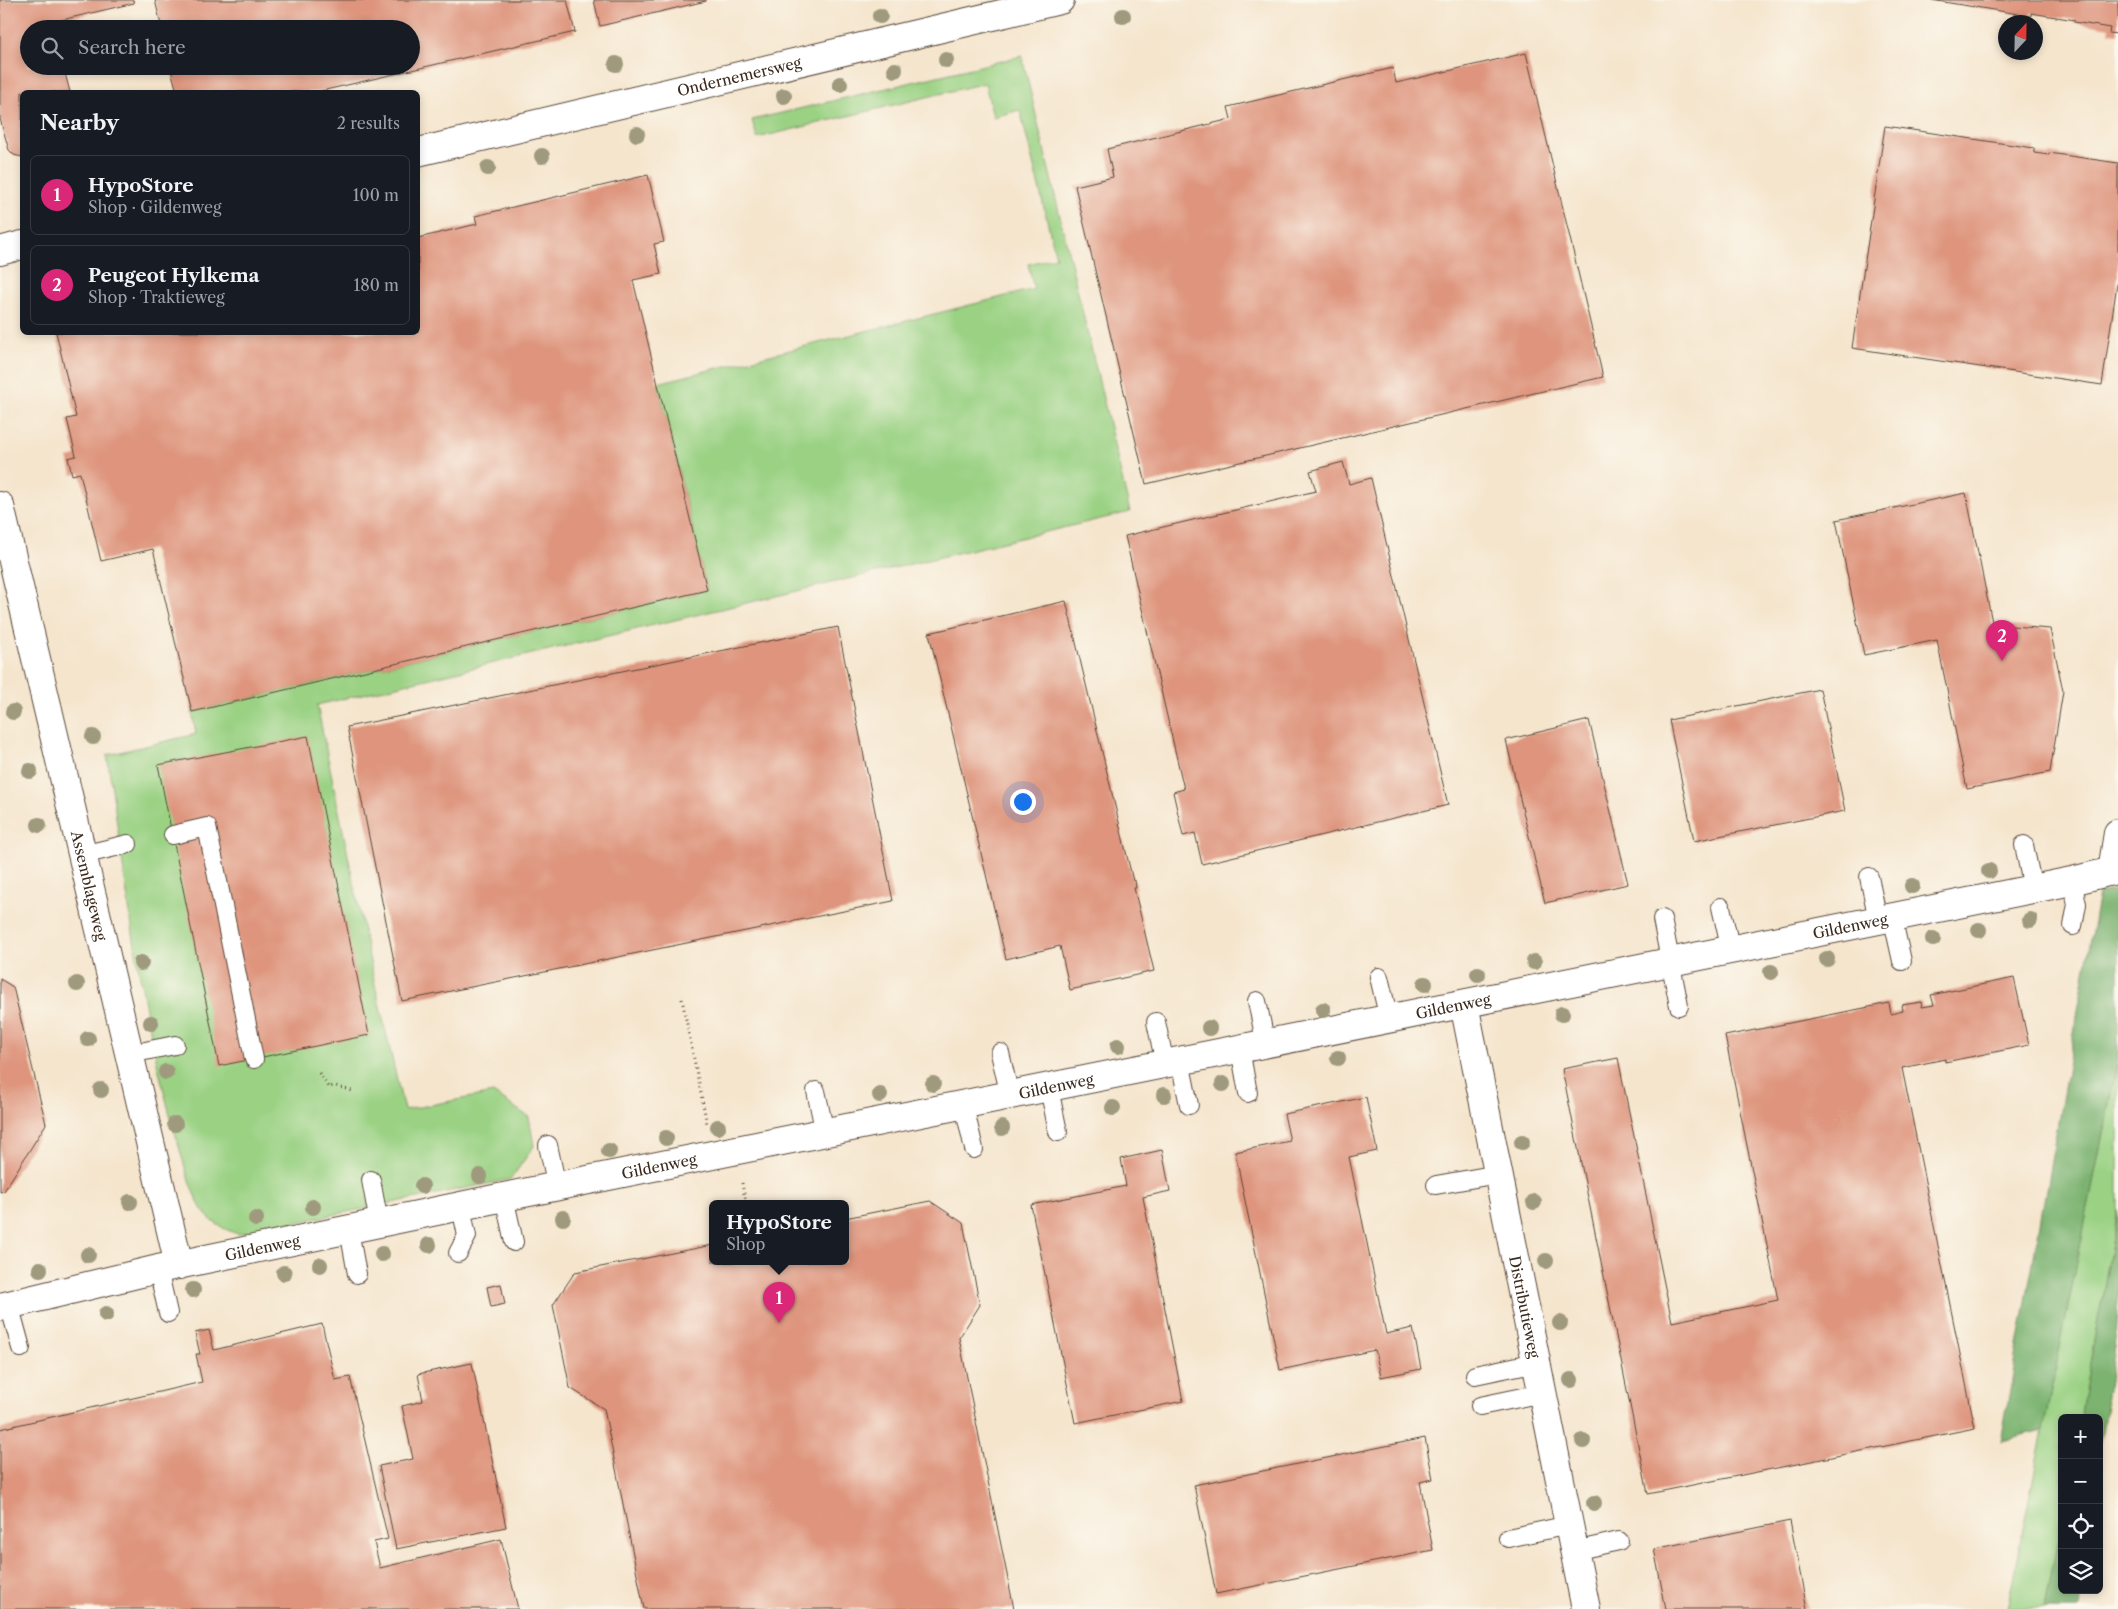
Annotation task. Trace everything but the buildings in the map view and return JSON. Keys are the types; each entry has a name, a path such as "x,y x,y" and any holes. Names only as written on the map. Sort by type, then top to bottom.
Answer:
{"street":[{"name":"Ondernemersweg","path":"420,152 1060,0"},
{"path":"0,251 20,246"},
{"name":"Assemblageweg","path":"0,506 130,1054 168,1267"},
{"name":"Gildenweg","path":"5,1306 168,1267 504,1197 964,1106 2072,881 2112,871 2118,833"},
{"name":"Distributieweg","path":"1464,1004 1586,1609"}],"lane":[{"path":"173,835 207,827 254,1059"},
{"path":"82,854 128,844"},
{"path":"2024,845 2033,889"},
{"path":"1869,877 1902,961"},
{"path":"2072,881 2077,904 2074,926"},
{"path":"1721,907 1731,951"},
{"path":"1662,918 1679,1006"},
{"path":"1379,977 1389,1019"},
{"path":"1248,1093 1257,1001"},
{"path":"1156,1022 1189,1105"},
{"path":"130,1054 175,1045"},
{"path":"1000,1053 1010,1096"},
{"path":"1048,1088 1058,1132"},
{"path":"816,1091 825,1133"},
{"path":"964,1106 974,1149"},
{"path":"548,1145 557,1187"},
{"path":"1436,1185 1498,1174"},
{"path":"371,1180 379,1224"},
{"path":"504,1197 514,1242"},
{"path":"458,1253 467,1236 461,1207"},
{"path":"349,1230 357,1274"},
{"path":"168,1267 168,1313"},
{"path":"5,1306 21,1348"},
{"path":"1475,1375 1537,1362"},
{"path":"1480,1406 1543,1393"},
{"path":"1508,1538 1572,1538 1619,1541"}],"path":[{"path":"682,999 709,1131"},
{"path":"319,1073 328,1086 336,1086 352,1091"},
{"path":"742,1181 745,1200"}],"green space":[{"path":"1022,56 1130,512 317,705 373,976 404,1110 493,1093 529,1117 534,1146 511,1179 238,1234 217,1224 201,1208 182,1159 151,1037 134,943 107,755 196,734 192,712 707,590 658,383 1034,289 1028,264 1056,257 1020,110 993,117 985,83 757,138 752,120"},
{"path":"2118,889 2118,1058 2043,1431 2001,1441 2099,893"},
{"path":"2118,1058 2118,1211 2081,1414 2058,1414 2058,1538 2045,1609 2007,1609"},
{"path":"2118,1211 2118,1316 2103,1427 2103,1414 2081,1414"},
{"path":"2058,1538 2058,1594 2081,1594 2079,1609 2045,1609"}],"place":[{"name":"Peugeot Hylkema","path":"2002,661"},
{"name":"HypoStore","path":"779,1323"}]}
